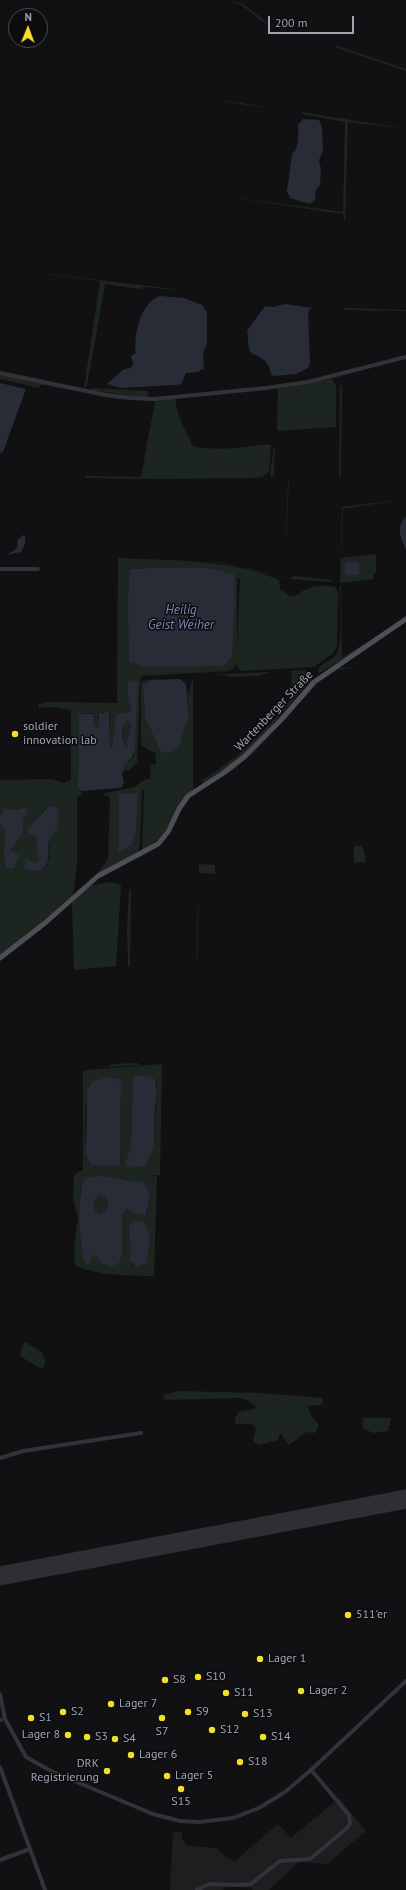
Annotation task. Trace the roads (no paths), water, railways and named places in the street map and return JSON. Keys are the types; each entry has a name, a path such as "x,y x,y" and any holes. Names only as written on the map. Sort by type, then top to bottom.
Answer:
{"main road":[{"name":"Wartenberger Straße","path":"0,958 45,923 98,876 158,844 168,832 179,809 188,796 222,774 244,757 281,720 314,682 406,619"}],"street":[{"path":"0,373 106,395 131,398 154,398 295,384 343,375 406,358"},
{"path":"0,569 38,569"},
{"path":"0,1458 23,1451 141,1433"},
{"path":"0,1694 5,1719 26,1757 60,1775 153,1814 180,1821 199,1822 233,1818 259,1808 285,1792 406,1681"},
{"path":"0,1767 45,1890"},
{"path":"197,1890 209,1884 251,1884 280,1861 310,1859 348,1828 350,1824 350,1815 312,1771"},
{"path":"0,1860 30,1848"}],"water":[{"path":"303,119 319,120 322,127 323,151 319,160 321,169 320,185 316,190 315,200 310,204 290,198 287,191 292,154 297,145 298,125"},
{"path":"160,296 184,298 202,305 207,312 207,343 203,353 204,370 201,369 199,372 186,373 181,384 176,385 120,388 107,384 124,369 131,368 133,363 131,356 136,353 135,346 137,329 143,312 153,299"},
{"path":"285,304 312,308 308,311 310,362 308,368 296,374 274,376 271,375 269,367 265,361 252,354 249,349 247,331 265,306 274,307"},
{"path":"0,383 26,389 3,452 0,453"},
{"path":"406,517 406,549 401,536 400,528"},
{"path":"23,535 25,536 25,544 21,552 6,555 16,549 17,541"},
{"path":"358,561 360,567 359,575 348,576 345,574 345,562"},
{"name":"Heilig Geist Weiher","path":"207,568 234,574 235,607 232,657 224,666 147,667 129,662 128,600 130,569"},
{"path":"180,679 186,684 189,720 186,724 178,747 169,753 161,752 145,718 143,686 151,680"},
{"path":"129,680 137,681 138,685 135,746 133,756 125,763 122,774 124,782 122,787 81,791 78,787 79,714 94,714 95,727 98,728 99,713 109,712 110,745 112,749 117,714 129,712 132,709 128,694","holes":["126,721 130,722 131,725 126,747 122,738 122,730"]},
{"path":"138,793 136,832 132,845 118,853 119,794"},
{"path":"49,806 57,808 59,816 56,830 49,840 48,862 43,868 37,871 24,869 26,858 36,863 39,858 37,854 37,837 29,834 27,829"},
{"path":"25,808 29,810 23,821 23,834 10,850 19,855 14,868 6,868 4,856 5,831 0,824 0,816 4,809 17,810"},
{"path":"136,1075 148,1076 155,1079 157,1093 155,1107 154,1146 146,1165 132,1168 126,1166 126,1160 131,1145 133,1079"},
{"path":"110,1077 118,1078 121,1084 120,1164 115,1166 93,1165 89,1162 86,1153 87,1091 92,1081"},
{"path":"101,1176 142,1182 145,1184 149,1192 149,1202 145,1215 138,1214 127,1209 122,1214 122,1255 119,1263 110,1267 101,1263 96,1255 92,1257 90,1263 87,1265 84,1260 80,1238 80,1198 83,1182 91,1177","holes":["100,1195 106,1197 108,1202 107,1207 100,1214 98,1214 94,1208 95,1199"]},
{"path":"143,1221 148,1229 149,1235 148,1253 146,1264 137,1267 129,1261 131,1249 129,1230 131,1225 135,1222"}],"place":[{"name":"soldier innovation lab","path":"15,734"},
{"name":"511'er","path":"348,1615"},
{"name":"Lager 1","path":"260,1659"},
{"name":"S10","path":"198,1677"},
{"name":"S8","path":"165,1680"},
{"name":"Lager 2","path":"301,1691"},
{"name":"S11","path":"226,1693"},
{"name":"Lager 7","path":"111,1704"},
{"name":"S2","path":"63,1712"},
{"name":"S9","path":"188,1712"},
{"name":"S13","path":"245,1714"},
{"name":"S1","path":"31,1718"},
{"name":"S7","path":"162,1718"},
{"name":"S12","path":"212,1730"},
{"name":"Lager 8","path":"68,1735"},
{"name":"S3","path":"87,1737"},
{"name":"S14","path":"263,1737"},
{"name":"S4","path":"115,1739"},
{"name":"Lager 6","path":"131,1755"},
{"name":"S18","path":"240,1762"},
{"name":"DRK Registrierung","path":"107,1771"},
{"name":"Lager 5","path":"167,1776"},
{"name":"S15","path":"181,1789"}]}
